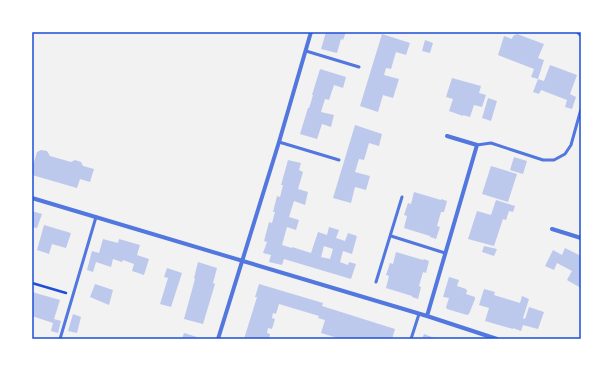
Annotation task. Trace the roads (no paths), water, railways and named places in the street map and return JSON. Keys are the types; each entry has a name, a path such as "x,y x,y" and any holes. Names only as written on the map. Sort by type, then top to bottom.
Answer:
{"street":[{"path":"218,339 279,142 311,32"},
{"path":"578,32 581,35"},
{"path":"427,316 477,145 447,136"},
{"path":"32,198 427,316 497,339"},
{"path":"552,229 581,238"}],"lane":[{"path":"306,51 359,67"},
{"path":"477,145 491,143 544,160 554,160 565,154 572,145 581,109"},
{"path":"279,142 339,160"},
{"path":"376,282 402,197"},
{"path":"60,339 96,217"},
{"path":"391,236 446,253"},
{"path":"411,339 419,314"}]}
